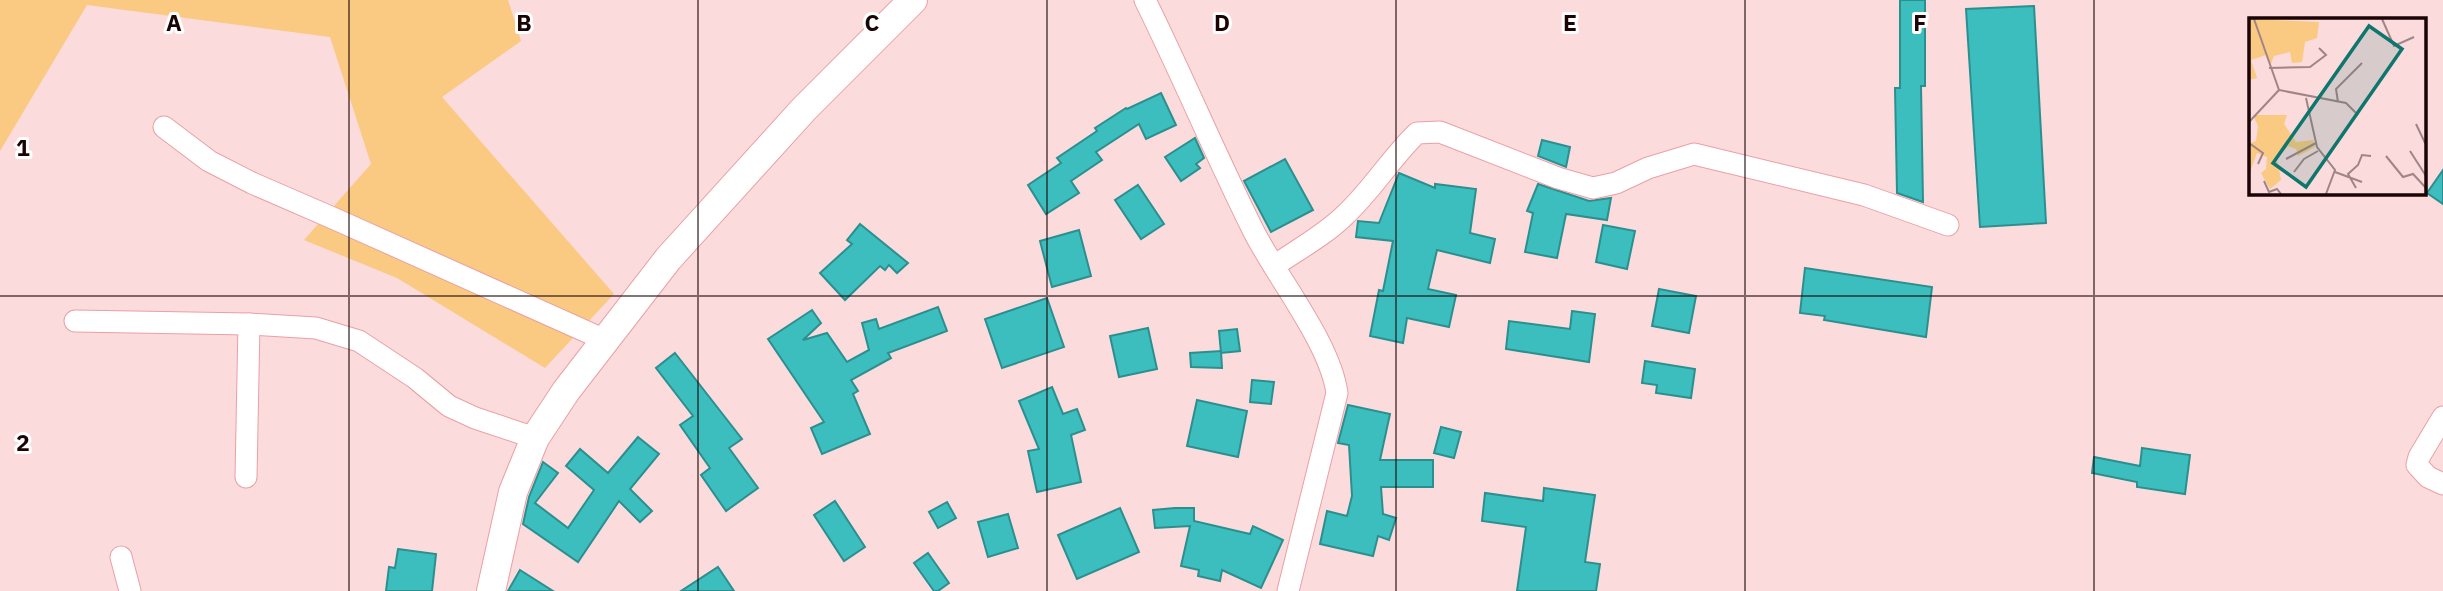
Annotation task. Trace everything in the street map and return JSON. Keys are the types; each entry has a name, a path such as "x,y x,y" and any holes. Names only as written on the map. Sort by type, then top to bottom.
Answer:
{"street":[{"path":"491,591 513,492 535,438 566,391 668,259 804,109 913,0"},
{"path":"1145,0 1255,234 1335,376 1337,393 1288,591"},
{"path":"164,127 209,161 251,184 348,224 604,340"},
{"path":"1274,266 1344,217 1377,181 1399,150 1417,133 1440,131 1558,178 1593,188 1616,183 1648,168 1694,154 1864,195 1948,225"},
{"path":"75,321 316,328 359,341 415,378 449,406 475,418 535,438"},
{"path":"246,477 249,324"},
{"path":"2443,417 2417,465 2428,477 2443,484"},
{"path":"121,557 130,591"}],"shaded area":[{"path":"0,0 508,0 521,41 442,97 614,294 545,368 397,278 304,240 371,164 330,37 87,5 0,151"}],"building":[{"path":"1900,0 1925,0 1925,86 1921,86 1923,202 1897,193 1895,88 1900,88"},
{"path":"2034,6 2046,223 1980,227 1966,9"},
{"path":"1161,93 1176,125 1146,139 1139,124 1096,152 1102,160 1071,181 1079,193 1046,214 1028,185 1061,163 1057,158 1097,131 1095,128 1126,108"},
{"path":"1195,138 1204,158 1196,164 1200,168 1181,181 1165,157"},
{"path":"1542,140 1570,147 1566,167 1538,156"},
{"path":"1285,159 1313,210 1271,232 1244,181"},
{"path":"2443,170 2443,204 2427,193"},
{"path":"1399,173 1435,188 1435,184 1476,189 1470,233 1495,239 1490,263 1437,250 1428,289 1456,295 1449,327 1407,318 1403,343 1370,336 1393,241 1356,237 1358,221 1379,223"},
{"path":"1538,184 1589,201 1611,198 1607,220 1566,214 1557,258 1525,252 1533,213 1527,211"},
{"path":"1138,185 1164,224 1141,239 1115,200"},
{"path":"860,224 908,263 897,273 889,265 885,270 880,266 845,300 820,273 852,244 847,240"},
{"path":"1603,225 1635,231 1627,269 1596,262"},
{"path":"1079,230 1091,276 1052,287 1040,241"},
{"path":"1805,268 1932,287 1926,337 1824,320 1825,316 1800,313"},
{"path":"1659,289 1696,296 1689,333 1652,326"},
{"path":"1047,298 1064,347 1002,368 985,319"},
{"path":"938,307 947,331 888,353 891,358 851,380 858,391 853,394 870,434 822,454 811,428 824,422 768,339 812,310 821,323 803,340 827,333 847,362 869,350 862,323 876,319 879,329"},
{"path":"1572,311 1595,314 1589,362 1506,349 1509,321 1570,329"},
{"path":"1148,328 1157,369 1119,377 1110,336"},
{"path":"1237,329 1240,351 1221,353 1219,331"},
{"path":"1221,351 1222,368 1191,367 1190,353"},
{"path":"675,353 742,439 729,448 758,488 726,511 701,475 710,468 680,425 693,416 656,368"},
{"path":"1645,361 1695,369 1691,398 1656,393 1657,385 1642,383"},
{"path":"1252,380 1274,382 1271,404 1250,402"},
{"path":"1052,387 1063,414 1077,409 1085,430 1071,435 1081,482 1037,492 1028,451 1039,449 1019,401"},
{"path":"1197,400 1247,411 1238,457 1187,446"},
{"path":"1348,405 1390,414 1380,460 1433,460 1433,487 1381,487 1383,514 1396,518 1389,540 1378,536 1373,556 1320,544 1327,511 1347,516 1352,496 1349,445 1338,443"},
{"path":"1441,427 1461,432 1454,458 1434,453"},
{"path":"638,437 659,454 630,489 652,511 640,522 619,501 578,562 523,524 529,497 543,462 558,473 535,503 568,528 594,490 566,466 580,449 608,473"},
{"path":"2142,448 2190,455 2185,494 2137,487 2137,482 2092,473 2094,457 2140,466"},
{"path":"1544,488 1595,495 1585,562 1600,564 1596,591 1517,591 1526,527 1482,521 1485,493 1543,501"},
{"path":"835,501 865,547 844,561 814,515"},
{"path":"947,502 956,518 938,528 929,512"},
{"path":"1120,508 1139,552 1077,579 1058,535"},
{"path":"1194,508 1194,521 1250,534 1253,526 1283,540 1261,588 1222,570 1220,581 1198,576 1199,570 1181,566 1190,526 1155,528 1153,510"},
{"path":"1008,514 1018,548 988,557 978,522"},
{"path":"398,549 436,554 432,591 386,591 389,567 395,568"},
{"path":"928,553 949,583 938,591 934,591 914,563"},
{"path":"718,567 734,591 681,591"},
{"path":"520,570 553,591 508,591"}]}
